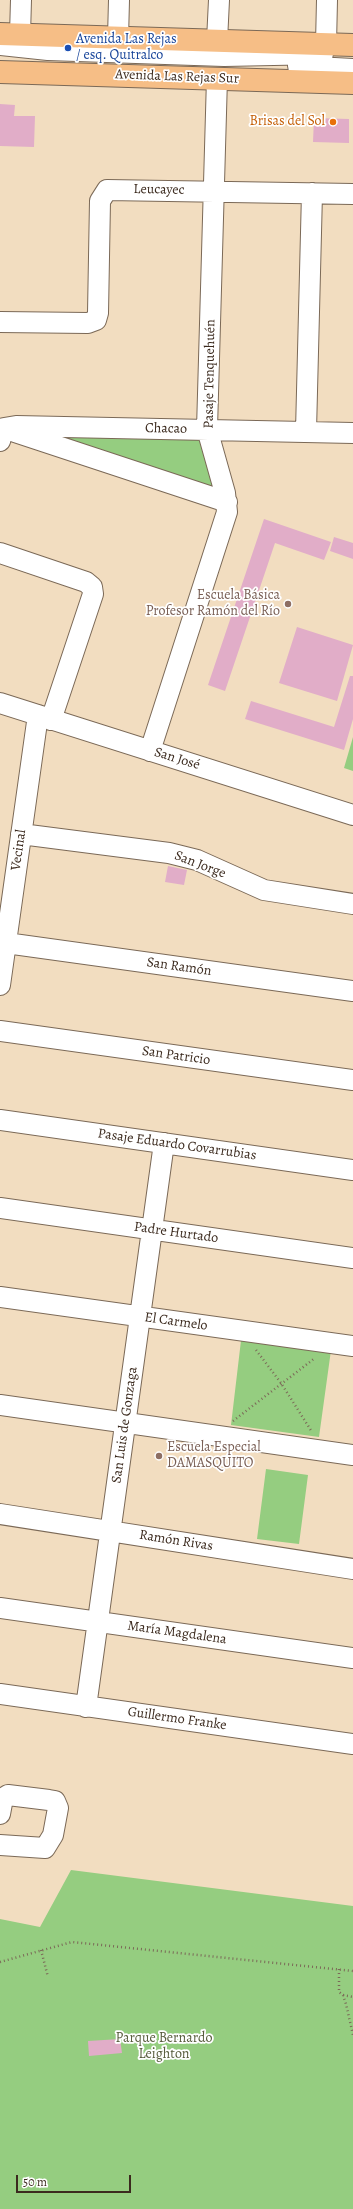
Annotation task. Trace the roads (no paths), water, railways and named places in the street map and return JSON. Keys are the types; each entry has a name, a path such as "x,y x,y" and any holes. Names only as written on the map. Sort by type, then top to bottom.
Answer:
{"main road":[{"path":"10,34 353,45"},
{"name":"Avenida Las Rejas Sur","path":"0,72 353,83"}],"street":[{"path":"10,34 21,0"},
{"path":"118,38 119,0"},
{"path":"217,41 219,0"},
{"path":"326,44 327,0"},
{"path":"0,45 48,50 224,56 304,54 353,55"},
{"path":"0,58 286,65 353,69"},
{"name":"Pasaje Tenquehuén","path":"150,751 225,520 227,502 207,429 217,78"},
{"name":"Leucayec","path":"0,322 92,323 97,317 100,201 104,192 112,188 353,194"},
{"path":"306,431 312,193"},
{"name":"Chacao","path":"1,432 16,426 353,433"},
{"path":"1,432 227,502"},
{"name":"Vecinal","path":"0,553 86,582 92,587 93,594 44,718 21,834 0,985"},
{"name":"San José","path":"0,703 353,815"},
{"name":"San Jorge","path":"21,834 169,853 197,860 264,890 353,904"},
{"name":"San Ramón","path":"6,943 353,992"},
{"name":"San Patricio","path":"0,1031 353,1080"},
{"name":"Pasaje Eduardo Covarrubias","path":"0,1120 353,1170"},
{"name":"San Luis de Gonzaga","path":"86,1706 164,1143"},
{"name":"Padre Hurtado","path":"0,1208 353,1258"},
{"name":"El Carmelo","path":"0,1297 344,1345"},
{"path":"0,1405 353,1455"},
{"name":"Ramón Rivas","path":"0,1514 353,1569"},
{"name":"María Magdalena","path":"0,1608 353,1658"},
{"name":"Guillermo Franke","path":"0,1694 353,1744"},
{"path":"0,1814 3,1798 8,1795 55,1801 58,1808 53,1835 46,1848 0,1845"}],"place":[{"name":"Avenida Las Rejas / esq. Quitralco","path":"68,48"},
{"name":"Brisas del Sol","path":"333,122"},
{"name":"Escuela Básica Profesor Ramón del Río","path":"288,604"},
{"name":"Escuela Especial DAMASQUITO","path":"159,1456"}],"park label":[{"name":"Parque Bernardo Leighton","path":"164,2048"}]}
